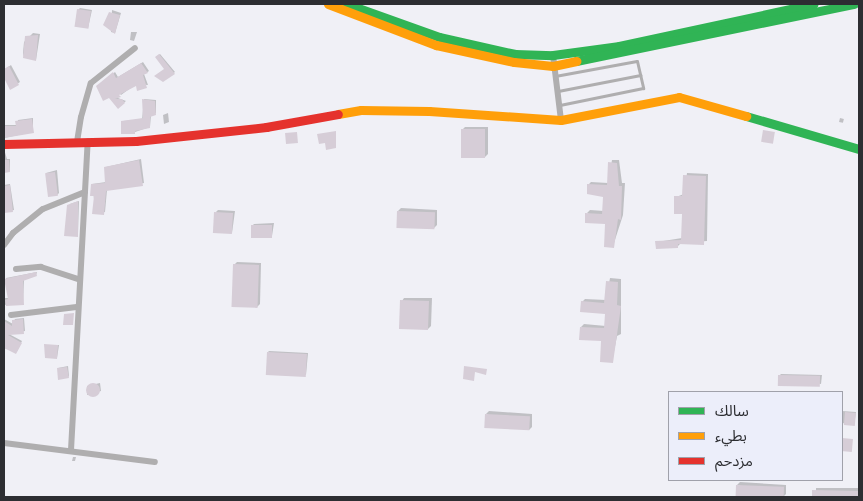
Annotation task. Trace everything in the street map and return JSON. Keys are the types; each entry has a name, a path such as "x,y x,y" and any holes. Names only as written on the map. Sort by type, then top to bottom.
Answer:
{"street":[{"path":"328,4 428,43 514,62 553,66 854,4"},
{"path":"347,4 448,39 514,54 553,55 619,46 814,4"},
{"path":"77,142 80,117 92,83 135,48"},
{"path":"553,55 561,120"},
{"path":"4,144 88,142 194,136 361,110 429,111 561,120 679,97 859,149"},
{"path":"71,450 77,307 88,142"},
{"path":"4,245 13,232 43,209 85,192"},
{"path":"16,269 41,267 79,280"},
{"path":"11,315 77,307"},
{"path":"4,443 155,462"}],"lane":[{"path":"555,76 637,61 644,88 559,106"},
{"path":"557,91 640,75"}],"building":[{"path":"77,9 91,11 88,29 74,27"},
{"path":"109,12 120,15 115,34 103,25"},
{"path":"38,35 36,61 23,58 25,36"},
{"path":"159,54 175,74 163,82 154,76 164,69 155,57"},
{"path":"141,63 148,73 143,75 147,88 137,91 136,86 119,95 121,97 115,99 122,99 125,103 118,109 109,98 103,101 96,86 113,72 116,78"},
{"path":"9,66 19,85 10,90 4,78 4,69"},
{"path":"142,99 155,101 156,115 150,117 150,128 135,131 135,134 121,134 121,121 143,118"},
{"path":"32,119 34,133 4,138 4,126 16,126 15,121"},
{"path":"461,129 485,129 485,158 461,158"},
{"path":"763,130 775,132 773,144 761,142"},
{"path":"336,131 336,148 326,150 325,143 319,144 317,134"},
{"path":"297,132 298,143 286,144 285,133"},
{"path":"4,160 9,160 10,172 4,173"},
{"path":"139,160 143,186 106,191 104,215 92,214 94,196 90,196 91,184 105,183 104,167"},
{"path":"608,162 617,163 619,186 622,186 621,220 618,219 614,248 604,247 605,224 585,223 585,213 602,214 603,197 587,194 587,184 607,185"},
{"path":"55,172 58,196 48,197 45,173"},
{"path":"683,175 706,176 704,245 678,244 678,248 656,249 655,241 681,240 682,214 674,214 674,196 682,196"},
{"path":"10,185 13,212 4,213 4,186"},
{"path":"78,201 78,237 64,236 67,205"},
{"path":"397,211 435,212 434,229 396,228"},
{"path":"214,212 233,213 232,234 213,233"},
{"path":"251,225 272,225 272,238 251,238"},
{"path":"233,264 259,265 257,308 231,307"},
{"path":"36,272 37,276 23,281 24,305 6,306 5,300 8,299 4,279"},
{"path":"606,281 618,282 617,305 621,306 613,363 600,362 601,341 579,340 580,327 604,328 605,314 580,312 581,301 604,303"},
{"path":"400,300 429,301 428,330 399,329"},
{"path":"74,313 73,325 63,325 64,314"},
{"path":"23,319 24,334 8,335 22,343 16,354 4,348 4,321 12,326 12,320"},
{"path":"44,344 58,345 57,359 45,358"},
{"path":"267,352 307,354 306,377 266,375"},
{"path":"464,366 487,369 486,375 475,372 474,381 463,379"},
{"path":"67,367 69,378 58,380 57,368"},
{"path":"778,375 820,376 820,387 778,386"},
{"path":"93,383 98,385 100,390 98,395 93,397 88,395 86,390 88,385"},
{"path":"845,412 856,413 855,426 844,425"},
{"path":"485,414 530,416 529,430 484,428"},
{"path":"843,438 853,439 852,452 843,451"},
{"path":"736,485 784,487 784,497 736,496"},
{"path":"812,490 859,491 859,497 812,497"}],"traffic: fast":[{"path":"347,4 439,37 515,54 553,55 619,46 814,4"},
{"path":"576,61 854,4"},
{"path":"746,116 859,149"}],"traffic: slow":[{"path":"328,4 436,45 514,62 553,66 576,61"},
{"path":"338,114 361,110 429,111 561,120 679,97 746,116"}],"traffic: jam":[{"path":"4,144 136,141 266,127 338,114"}]}
